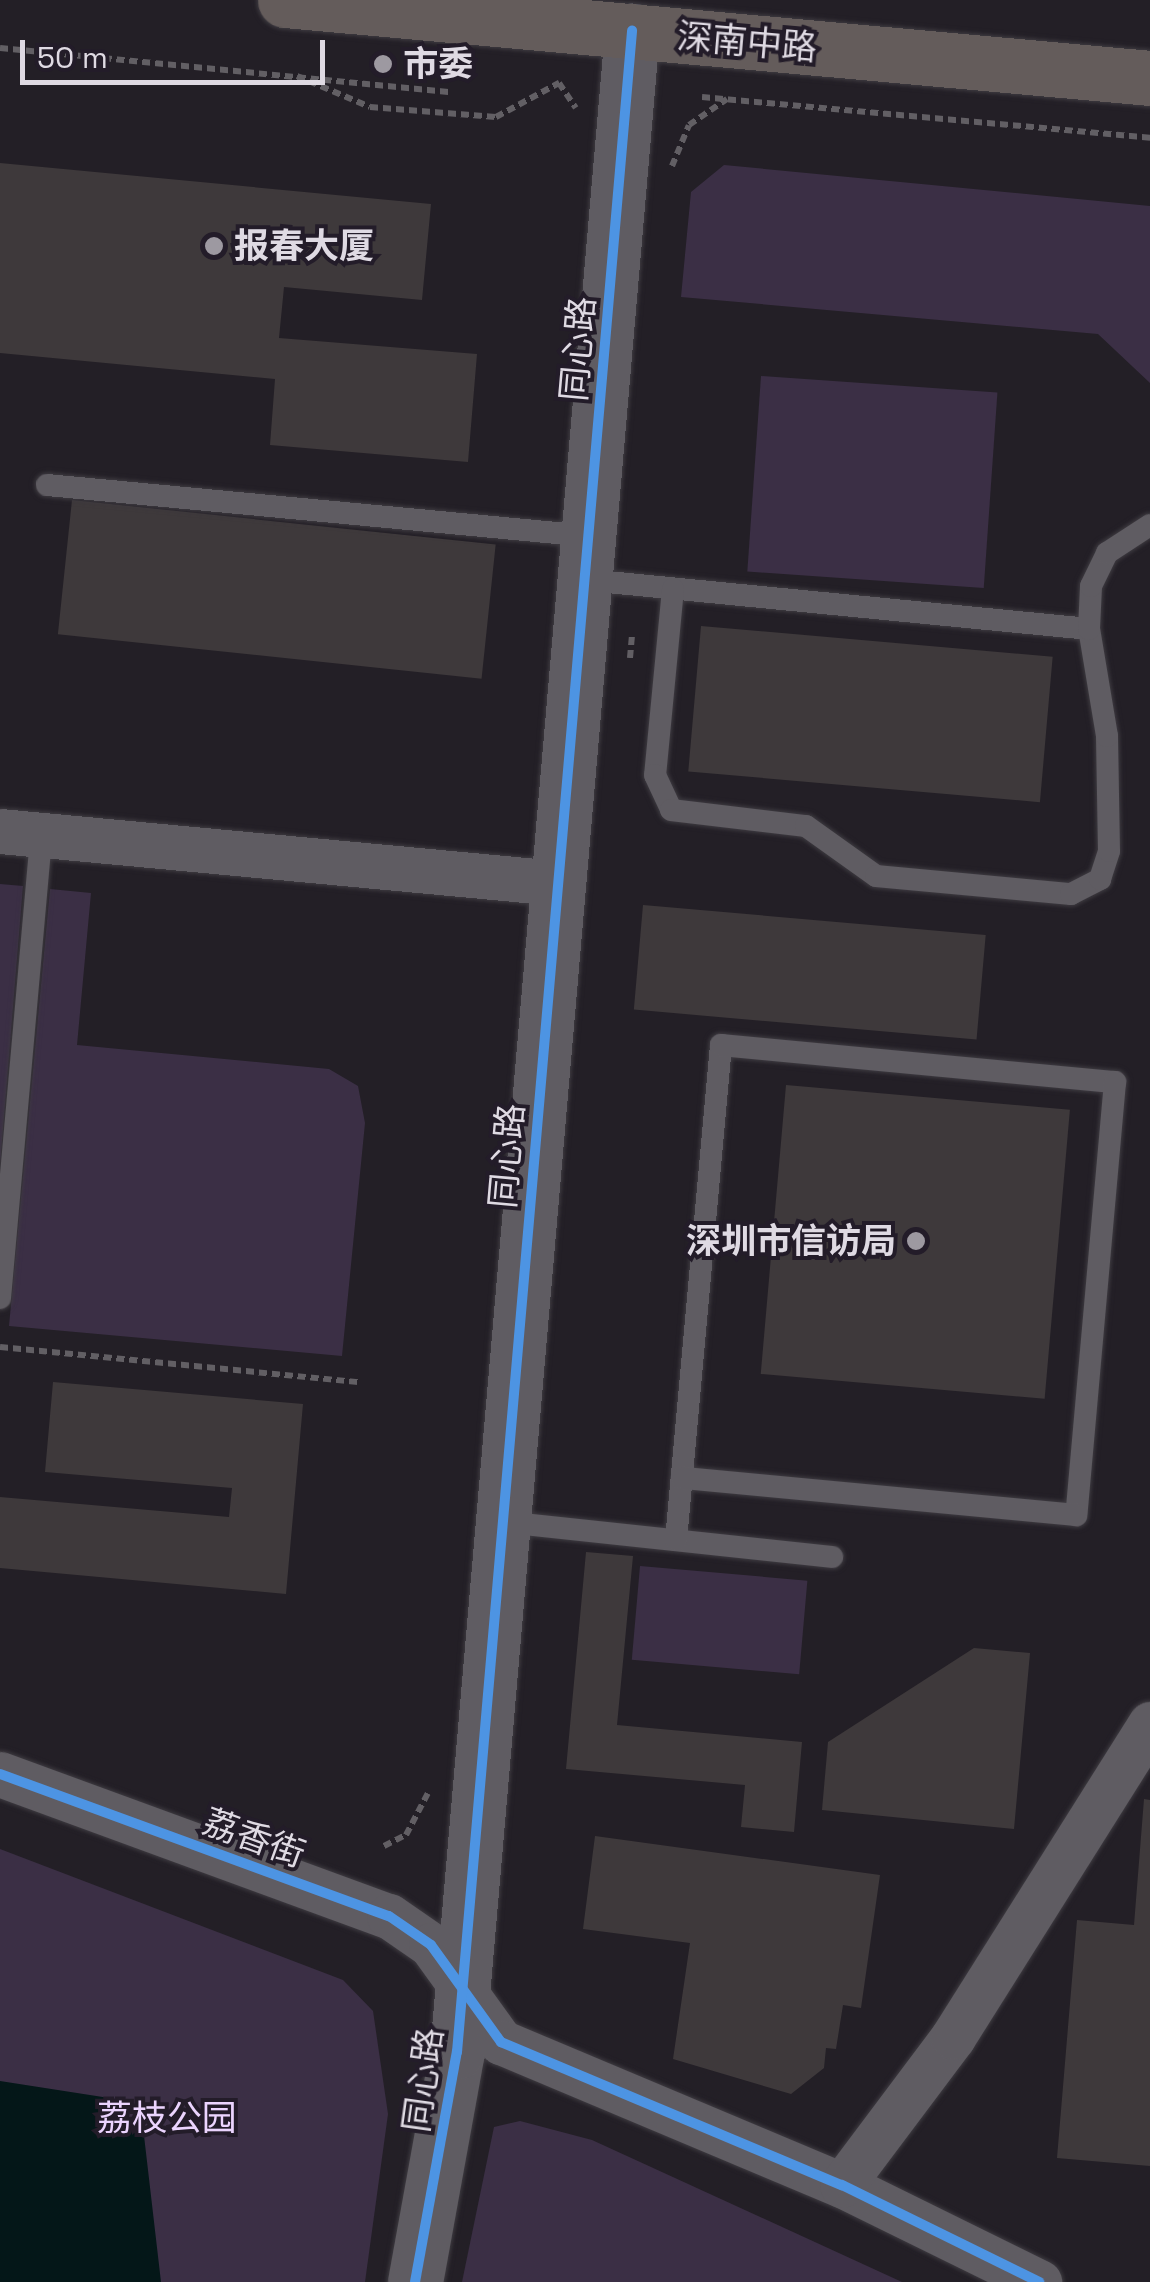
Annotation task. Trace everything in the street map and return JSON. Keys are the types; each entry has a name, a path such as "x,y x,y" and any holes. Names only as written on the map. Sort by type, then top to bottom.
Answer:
{"main road":[{"name":"深南中路","path":"284,0 1150,78"}],"street":[{"name":"同心路","path":"416,2282 450,2109 462,1990 632,31"},
{"path":"20,833 557,882"},
{"path":"842,2185 952,2037 1150,1724"},
{"name":"荔香街","path":"0,1774 389,1916 431,1945 501,2042 540,2064 842,2185 1039,2282"}],"lane":[{"path":"46,485 588,558 674,589 1088,629"},
{"path":"674,589 655,775 671,810 806,826 876,876 1050,893 1086,890 1100,879 1109,851 1105,712 1088,629 1097,570 1107,553 1150,525"},
{"path":"0,1298 20,833"},
{"path":"676,1540 722,1045 1116,1082 1076,1515 682,1478"},
{"path":"505,1522 832,1556"}],"path":[{"path":"0,48 451,92"},
{"path":"297,76 370,107 496,117 559,82"},
{"path":"702,97 1150,138"},
{"path":"672,159 689,125 728,99"},
{"path":"0,1348 358,1382"}],"green space":[{"path":"724,165 1150,206 1150,383 1098,334 681,297 691,192"},
{"path":"761,376 997,393 984,588 747,572"},
{"path":"0,884 23,886 0,1166"},
{"path":"50,889 91,893 77,1045 329,1069 358,1086 365,1123 342,1356 9,1326"},
{"path":"640,1566 807,1581 799,1674 632,1660"},
{"name":"荔枝公园","path":"0,1849 343,1980 373,2011 388,2114 365,2282 0,2282"},
{"path":"520,2121 592,2140 902,2282 462,2282 494,2127"}],"shaded area":[{"path":"0,2081 122,2100 121,2120 143,2127 161,2282 0,2282"}],"building":[{"name":"报春大厦","path":"0,163 431,204 422,300 284,287 279,338 477,354 468,462 270,445 275,379 0,353"},
{"path":"72,500 496,545 482,679 58,634"},
{"path":"701,626 1053,657 1040,802 688,771"},
{"path":"643,905 986,935 977,1040 634,1010"},
{"name":"深圳市信访局","path":"786,1085 1070,1110 1045,1399 761,1374"},
{"path":"53,1382 303,1404 286,1594 0,1568 0,1497 229,1517 232,1488 45,1472"},
{"path":"586,1552 633,1556 617,1725 802,1742 794,1832 741,1827 745,1785 566,1769"},
{"path":"974,1648 1030,1653 1014,1829 822,1810 828,1742"},
{"path":"1144,1799 1150,1800 1150,2166 1057,2158 1077,1920 1134,1925"},
{"path":"595,1836 880,1875 861,2008 843,2005 836,2049 826,2048 824,2068 791,2094 673,2059 690,1943 583,1929"}],"cycle path":[{"path":"415,2282 457,2052 632,31"},
{"path":"0,1774 389,1916 431,1945 501,2042 842,2185 1039,2282"}],"place":[{"name":"市委","path":"383,64"},
{"name":"报春大厦","path":"214,246"},
{"name":"深圳市信访局","path":"916,1241"}]}
